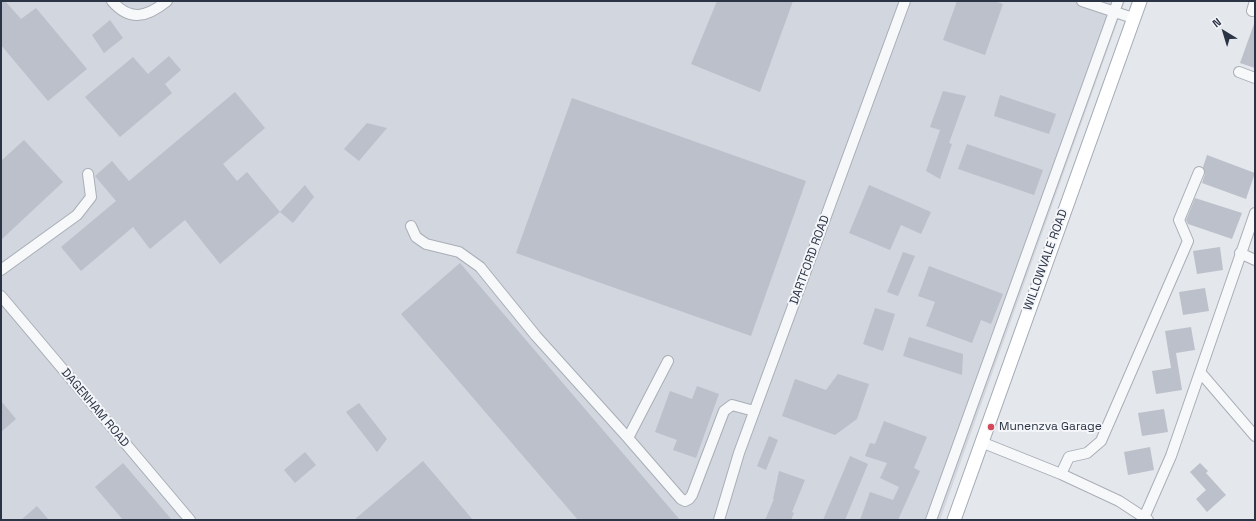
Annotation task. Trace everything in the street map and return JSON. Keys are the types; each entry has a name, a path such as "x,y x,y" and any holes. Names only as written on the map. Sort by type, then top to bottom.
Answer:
{"main road":[{"name":"WILLOWVALE ROAD","path":"954,520 1140,1"}],"street":[{"path":"112,1 125,13 132,15 151,12 167,1"},
{"name":"DARTFORD ROAD","path":"719,520 739,453 754,411 905,1"},
{"path":"1082,1 1134,18"},
{"path":"932,520 1118,1"},
{"path":"1239,72 1255,78"},
{"path":"1061,474 1069,456 1087,453 1101,441 1188,241 1179,220 1199,172"},
{"path":"1,270 77,215 91,197 88,174"},
{"path":"981,442 1061,474 1119,501 1145,519 1171,456 1255,213"},
{"path":"411,226 416,237 426,244 459,252 480,267 536,336 681,499 685,501 689,499 692,494 724,411 732,405 754,411"},
{"path":"1240,253 1255,260"},
{"name":"DAGENHAM ROAD","path":"1,296 190,520"},
{"path":"628,438 668,360"},
{"path":"1200,372 1255,436"}],"shaded area":[{"path":"1,1 1125,1 940,520 1,520"}],"building":[{"path":"1,1 5,1 21,19 36,8 87,69 48,101 1,45"},
{"path":"717,1 793,1 760,92 691,64"},
{"path":"957,1 994,1 1003,4 985,55 943,40"},
{"path":"110,20 123,38 104,53 92,35"},
{"path":"1255,24 1255,68 1240,63"},
{"path":"169,56 181,70 165,84 172,93 120,137 85,97 133,57 148,74"},
{"path":"943,91 966,96 949,143 952,144 940,179 926,171 940,130 930,127"},
{"path":"235,92 265,128 223,164 237,181 247,172 280,212 220,264 185,220 150,249 133,227 81,271 61,247 116,201 95,176 112,161 129,181"},
{"path":"1000,95 1056,114 1049,134 994,116"},
{"path":"572,98 806,181 751,336 516,253"},
{"path":"367,123 387,128 359,161 344,149"},
{"path":"24,140 63,182 1,240 1,161"},
{"path":"967,144 1043,170 1034,195 958,169"},
{"path":"1207,155 1255,173 1246,199 1202,183 1205,174 1203,167"},
{"path":"305,185 314,197 293,223 280,212"},
{"path":"869,185 931,212 921,234 901,225 890,250 849,233"},
{"path":"1195,198 1242,213 1232,239 1188,224 1186,220"},
{"path":"1220,247 1223,270 1197,274 1193,251"},
{"path":"903,252 915,256 898,296 887,292"},
{"path":"460,263 680,520 578,520 401,314"},
{"path":"929,266 1003,294 991,324 981,320 972,343 926,326 935,302 918,296"},
{"path":"1205,288 1209,311 1183,315 1179,292"},
{"path":"875,308 895,314 883,351 863,344"},
{"path":"1191,327 1195,350 1176,353 1182,390 1156,394 1152,371 1171,368 1165,331"},
{"path":"909,337 963,354 962,375 903,356"},
{"path":"838,374 869,384 857,419 835,435 782,416 795,379 826,390"},
{"path":"697,386 719,394 696,458 673,450 677,440 655,432 670,391 692,399"},
{"path":"1,401 16,419 1,432"},
{"path":"359,403 387,439 377,452 346,412"},
{"path":"1164,409 1168,432 1142,436 1138,413"},
{"path":"884,421 927,437 914,468 920,471 898,520 860,520 870,492 893,500 899,487 880,478 887,463 865,456 870,443 875,444"},
{"path":"769,436 778,440 766,470 757,466"},
{"path":"1150,447 1154,470 1128,475 1124,452"},
{"path":"305,452 316,465 295,483 284,470"},
{"path":"850,456 868,464 845,520 823,520"},
{"path":"423,461 473,520 354,520"},
{"path":"123,463 172,520 123,520 95,487"},
{"path":"1200,463 1208,471 1206,473 1226,495 1207,512 1196,499 1206,490 1190,472"},
{"path":"779,471 805,480 792,512 794,513 791,520 765,520 774,499"},
{"path":"37,506 49,520 21,520"}],"place":[{"name":"Munenzva Garage","path":"991,427"}]}
